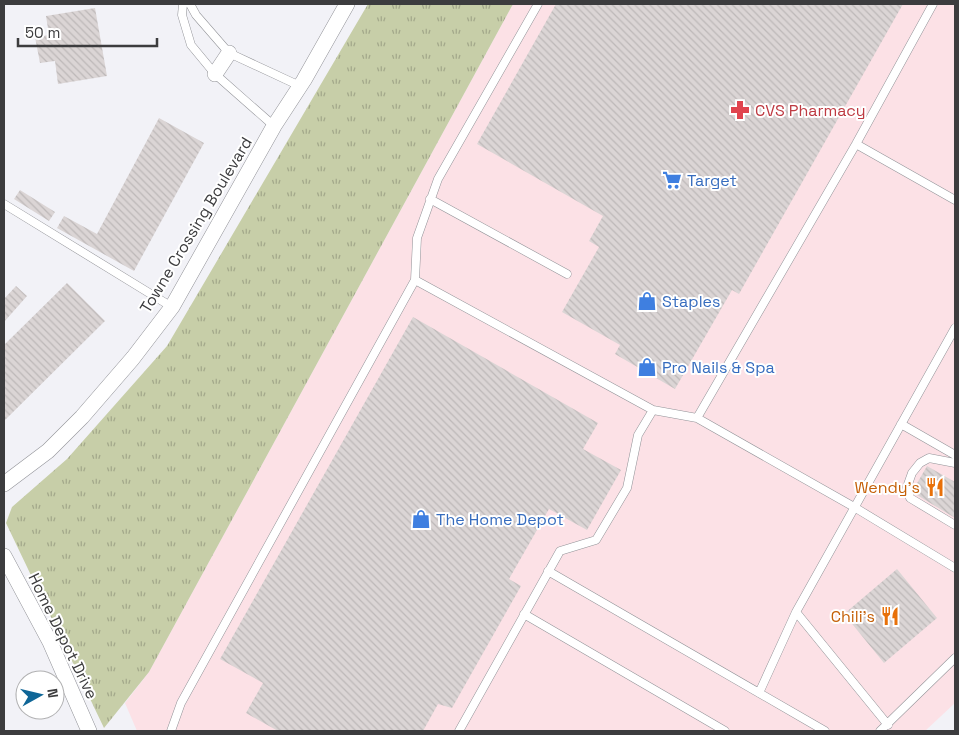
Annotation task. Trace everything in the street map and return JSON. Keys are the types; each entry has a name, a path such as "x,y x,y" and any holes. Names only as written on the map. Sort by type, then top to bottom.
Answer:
{"street":[{"name":"Towne Crossing Boulevard","path":"4,484 48,451 82,417 172,307 274,126 300,86 347,4"},
{"path":"215,74 229,53"},
{"name":"Home Depot Drive","path":"4,556 8,572 50,642 89,731"}],"lane":[{"path":"183,4 182,15 191,45 215,74 274,126"},
{"path":"190,4 196,15 229,53 300,86"},
{"path":"170,731 180,702 415,280 417,238 438,179 538,4"},
{"path":"697,418 856,144 933,4"},
{"path":"856,144 955,200"},
{"path":"430,200 568,274"},
{"path":"4,204 172,307"},
{"path":"415,280 653,410 697,418 854,507 955,568"},
{"path":"759,693 796,612 955,328"},
{"path":"459,731 560,551 596,540 627,488 638,435 653,410"},
{"path":"901,424 955,455"},
{"path":"955,463 929,458 920,463 912,473 907,487 910,498 955,526"},
{"path":"548,571 824,731"},
{"path":"796,612 888,725"},
{"path":"524,614 726,731"},
{"path":"880,731 955,658"}],"shaded area":[{"path":"513,4 955,4 955,703 925,731 137,731 125,703 149,672"}],"green space":[{"path":"368,4 513,4 149,672 104,728 6,523 12,507 67,459 167,346"}],"building":[{"name":"Target","path":"556,4 903,4 739,294 732,290 675,389 615,354 620,345 562,312 599,247 589,241 603,216 477,144"},
{"path":"95,8 107,76 58,84 55,61 40,63 35,37 49,35 46,16"},
{"path":"159,118 204,143 134,271 57,228 64,216 97,234"},
{"path":"20,190 55,212 49,221 14,199"},
{"path":"67,283 105,321 4,421 4,345"},
{"path":"16,286 27,296 4,322 4,299"},
{"name":"The Home Depot","path":"413,317 598,423 583,449 621,470 587,530 549,509 509,579 521,586 452,708 438,704 423,731 278,731 246,713 263,683 220,659"},
{"name":"Wendy's","path":"927,466 955,482 955,518 912,492"},
{"name":"Chili's","path":"897,569 937,618 884,663 844,614"}],"place":[{"name":"CVS Pharmacy","path":"740,110"},
{"name":"Target","path":"672,180"},
{"name":"Staples","path":"647,301"},
{"name":"Pro Nails & Spa","path":"647,367"},
{"name":"Wendy's","path":"935,487"},
{"name":"The Home Depot","path":"421,519"},
{"name":"Chili's","path":"890,616"}]}
